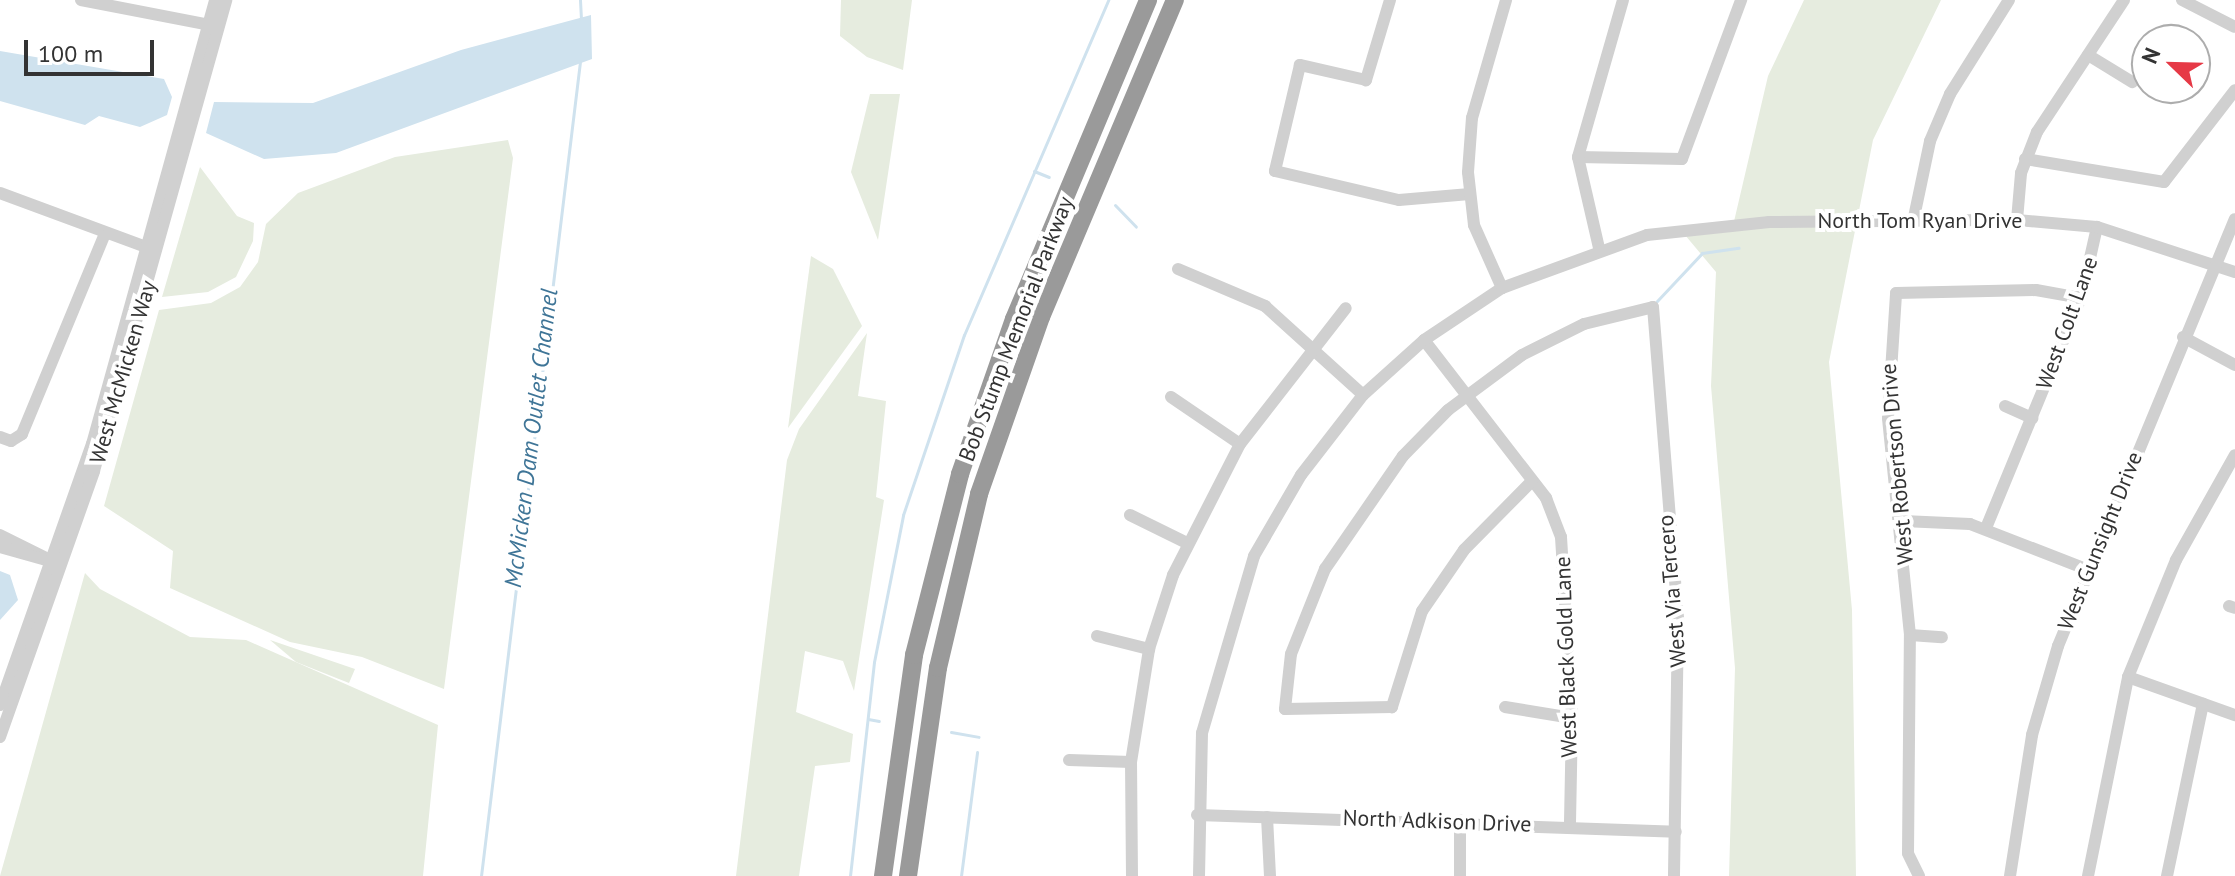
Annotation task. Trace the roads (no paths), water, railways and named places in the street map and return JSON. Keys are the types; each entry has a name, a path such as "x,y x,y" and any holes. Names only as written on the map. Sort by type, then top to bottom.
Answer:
{"highway":[{"name":"Bob Stump Memorial Parkway","path":"883,876 914,655 960,474 1009,331 1148,0"},
{"name":"Bob Stump Memorial Parkway","path":"908,876 938,668 983,483 1037,328 1175,0"}],"street":[{"path":"81,0 112,3 213,25"},
{"name":"West McMicken Way","path":"0,737 152,249 213,25 215,0"},
{"name":"West McMicken Way","path":"213,25 226,0"},
{"path":"1390,0 1366,80 1300,65 1275,171 1399,200 1470,194"},
{"path":"1502,288 1489,268 1470,194 1472,118 1506,0"},
{"path":"1599,248 1578,157 1623,0"},
{"path":"1578,157 1682,159 1741,0"},
{"path":"1913,222 1930,141 1950,94 2009,0"},
{"path":"2017,220 2025,159 2124,0"},
{"path":"2182,0 2235,27"},
{"path":"2088,55 2131,81"},
{"path":"2025,159 2164,182 2235,90"},
{"path":"0,193 104,236 152,249"},
{"name":"West Gunsight Drive","path":"2010,876 2035,722 2086,569 2213,260 2235,219"},
{"name":"North Tom Ryan Drive","path":"1199,876 1197,815 1210,686 1254,556 1301,475 1363,395 1424,340 1502,288 1599,248 1691,226 2017,220 2097,227 2213,260 2235,272"},
{"name":"West Colt Lane","path":"1986,528 2081,298 2097,227"},
{"path":"0,437 16,440 104,236"},
{"path":"1178,269 1251,298 1363,395"},
{"name":"West Robertson Drive","path":"1919,876 1908,853 1910,635 1903,521 1887,376 1896,293 2036,290 2081,298"},
{"name":"West Via Tercero","path":"1466,395 1584,324 1653,307 1678,620 1674,876"},
{"path":"1132,876 1131,762 1149,649 1187,543 1240,444 1346,308"},
{"path":"2183,337 2235,365"},
{"name":"West Black Gold Lane","path":"1424,340 1532,481 1561,537 1572,718 1570,827"},
{"path":"1466,395 1378,483 1346,529 1302,622 1285,709 1392,707 1422,611 1464,550 1532,481"},
{"path":"1171,397 1240,444"},
{"name":"West Colt Lane","path":"2005,406 2032,418"},
{"path":"2088,876 2128,677 2176,560 2235,455"},
{"path":"1130,515 1187,543"},
{"path":"1903,521 1986,528 2086,569"},
{"path":"0,535 56,562"},
{"path":"0,547 56,562"},
{"name":"West McMicken Way","path":"0,705 56,562"},
{"path":"1910,635 1942,637"},
{"path":"1097,636 1149,649"},
{"path":"2128,677 2235,715"},
{"path":"2167,876 2203,704"},
{"path":"1505,707 1572,718"},
{"path":"1069,760 1131,762"},
{"name":"North Adkison Drive","path":"1197,815 1460,820 1676,832"},
{"path":"1267,817 1270,876"},
{"path":"1460,820 1460,876"}],"water":[{"path":"591,15 592,59 336,153 264,159 206,133 214,102 313,103 461,50"},
{"path":"0,51 164,79 172,97 167,115 140,127 99,116 85,125 0,101"},
{"path":"0,571 10,575 18,600 0,620"}],"waterway":[{"name":"McMicken Dam Outlet Channel","path":"580,0 581,19"},
{"path":"850,876 874,662 903,515 964,335 1108,0"},
{"name":"McMicken Dam Outlet Channel","path":"481,876 580,62"},
{"path":"1034,171 1049,177"},
{"path":"1115,205 1136,227"},
{"path":"1657,301 1702,253 1739,248"},
{"path":"868,719 879,721"},
{"path":"951,732 979,737"},
{"path":"961,876 977,752"}]}
